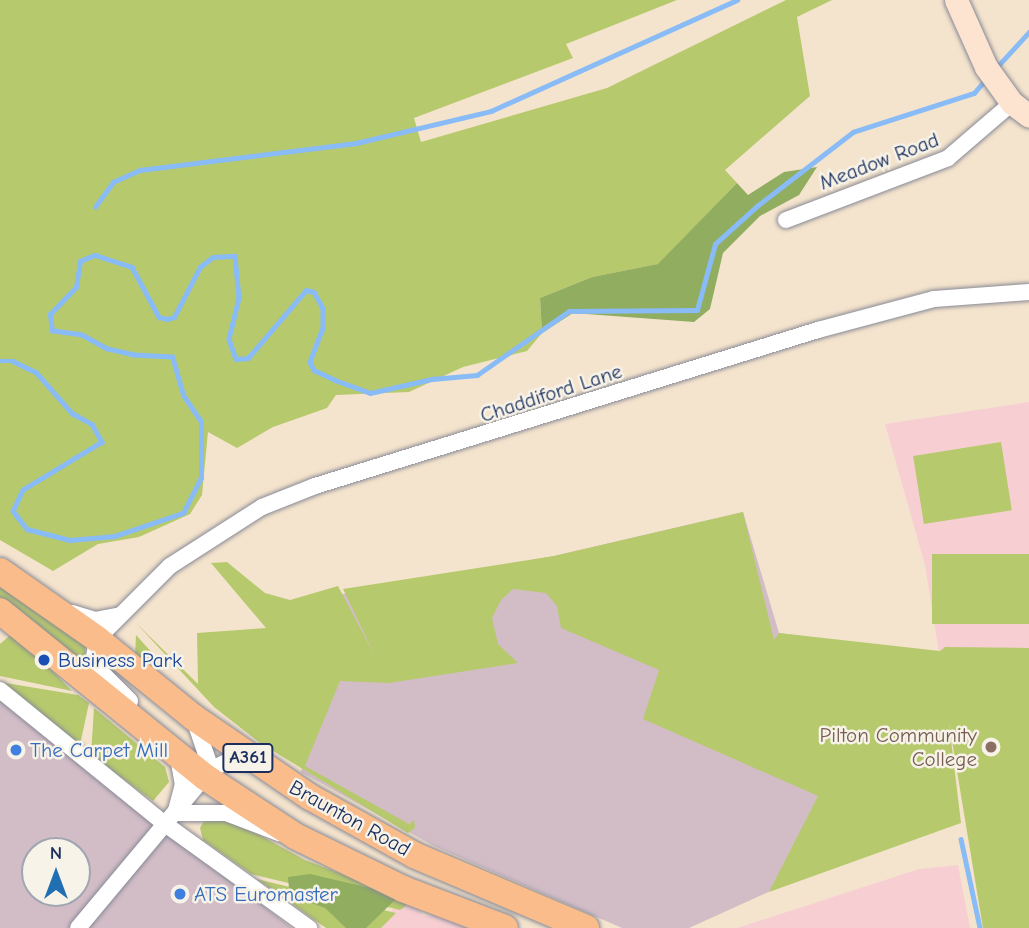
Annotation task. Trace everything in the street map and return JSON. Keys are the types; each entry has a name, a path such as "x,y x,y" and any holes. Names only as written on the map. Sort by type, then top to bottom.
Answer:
{"main road":[{"name":"Braunton Road","path":"0,571 97,639 193,718 259,765 414,855 586,928"},
{"name":"Braunton Road","path":"0,611 178,755 208,773 295,836 403,889 505,928"}],"street":[{"path":"956,0 986,66 1014,102"},
{"name":"Meadow Road","path":"786,220 948,158 1014,102"},
{"name":"Chaddiford Lane","path":"97,639 170,566 241,518 315,486 850,321 934,299 1029,292"},
{"path":"54,608 95,620 120,615 120,659"},
{"path":"97,639 93,664 143,713 152,733"},
{"path":"0,690 170,818 309,928"},
{"path":"193,718 208,773"},
{"path":"170,818 183,784 178,755"},
{"path":"78,928 208,773 229,761 259,765"},
{"path":"170,818 226,813 266,831 295,836"}],"shaded area":[{"name":"Pilton Community College","path":"1029,402 1029,928 983,928 925,565 885,424"},
{"path":"743,512 779,633 896,648 958,823 775,889 689,928 622,928 434,846 301,772 337,595 554,556"},
{"path":"0,701 21,718 292,928 0,928"},
{"path":"958,865 970,928 737,928 919,869"},
{"path":"401,898 415,904 423,916 436,915 472,928 379,928"}],"green space":[{"path":"0,0 677,0 566,44 573,58 414,118 421,142 607,88 786,0 832,0 797,17 810,96 725,170 737,183 659,264 592,277 540,298 542,333 527,351 463,367 409,392 336,395 327,408 273,427 237,448 208,432 202,495 190,514 139,537 98,544 53,571 0,540"},
{"path":"817,167 799,195 760,216 723,253 710,309 694,322 573,313 542,333 540,298 592,277 658,264 737,183 748,195 784,172"},
{"path":"1001,442 1012,510 924,524 913,456"},
{"path":"743,512 774,640 779,633 940,651 945,647 1029,648 1029,928 983,928 949,723 961,823 769,892 818,796 643,719 659,670 561,628 557,606 546,593 513,589 501,600 492,618 498,644 518,663 389,683 340,681 305,766 409,824 414,820 415,828 408,833 260,743 214,707 136,623 198,684 197,633 266,628 211,563 227,562 265,593 290,600 338,586 376,658 343,589 554,556"},
{"path":"932,554 1029,554 1029,624 932,624"},
{"path":"0,579 85,641 85,664 0,600"},
{"path":"14,632 72,691 0,676 0,644"},
{"path":"136,635 165,667 163,669 135,656"},
{"path":"0,682 78,695 89,703 80,745"},
{"path":"94,708 165,767 169,782 153,801 91,755"},
{"path":"205,819 234,821 305,860 407,899 406,906 400,910 251,874 203,840 200,828"},
{"path":"310,874 387,892 395,900 366,928 346,928 325,908 298,898 289,889 288,877"},
{"path":"257,879 396,913 381,928 326,928"}],"waterway":[{"path":"95,207 113,182 140,170 356,143 491,111 737,0"},
{"path":"997,67 1029,32"},
{"path":"0,361 13,361 36,372 72,413 92,424 102,442 23,490 13,511 27,529 70,540 115,536 183,513 201,478 201,422 183,395 172,357 134,355 107,349 82,335 52,331 50,314 76,287 80,261 95,255 132,267 159,317 168,319 174,317 200,267 213,257 235,256 239,298 229,339 236,359 248,358 306,290 314,292 323,308 323,328 310,362 314,370 370,393 432,379 477,375 569,311 697,310 715,244 757,206 853,132 974,93 986,79"},
{"path":"961,839 980,928"}],"place":[{"name":"Business Park","path":"44,660"},
{"name":"Pilton Community College","path":"991,747"},
{"name":"The Carpet Mill","path":"16,750"},
{"name":"ATS Euromaster","path":"180,894"}]}
